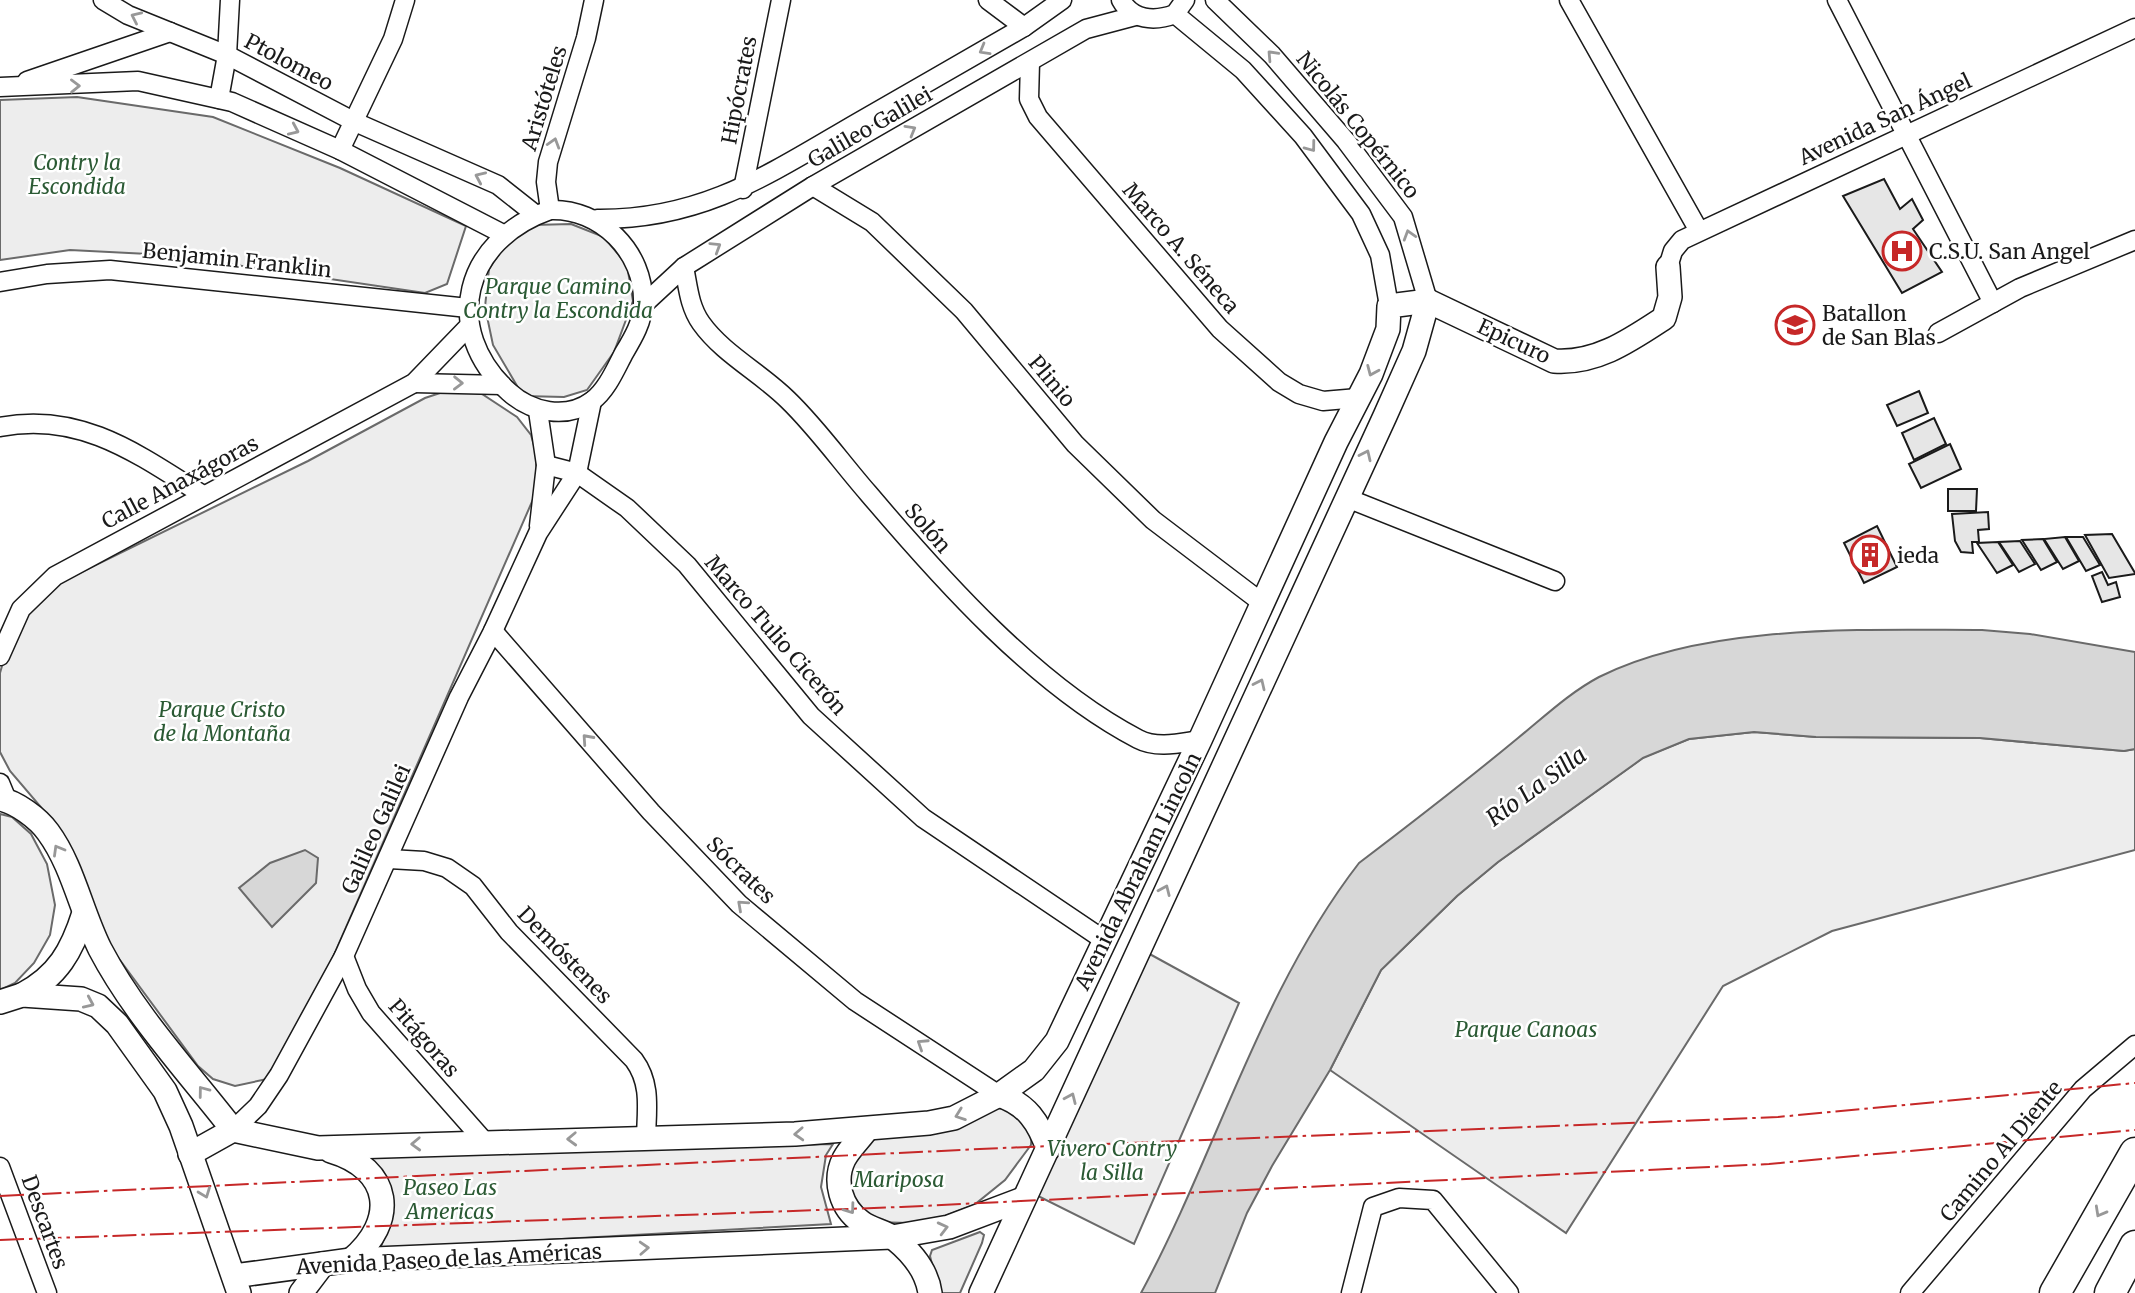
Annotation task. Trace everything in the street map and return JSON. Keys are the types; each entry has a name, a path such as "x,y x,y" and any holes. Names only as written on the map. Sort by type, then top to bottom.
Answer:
{"highway":[{"path":"2055,1293 2135,1153"},
{"path":"2110,1293 2135,1246"}],"street":[{"name":"Ptolomeo","path":"103,0 170,32 228,55 355,122 498,185 542,213"},
{"path":"219,99 228,55 230,0"},
{"path":"340,150 393,40 405,0"},
{"name":"Aristóteles","path":"542,213 548,162 586,38 594,0"},
{"name":"Hipócrates","path":"743,189 781,0"},
{"path":"988,0 1024,27"},
{"name":"Galileo Galilei","path":"595,219 634,219 681,211 743,189 1024,27 1062,0"},
{"path":"1121,0 1135,16"},
{"name":"Nicolás Copérnico","path":"1215,0 1272,55 1346,141 1403,216 1428,301"},
{"path":"1569,0 1699,232"},
{"path":"1837,0 1904,135 1993,303"},
{"path":"1180,7 1243,70 1303,136 1361,214 1380,254 1389,306 1428,301"},
{"name":"Galileo Galilei","path":"643,304 684,267 813,186 1086,29 1135,16 1152,19 1180,7"},
{"name":"Avenida San Ángel","path":"1668,267 1673,251 1682,240 2135,28"},
{"path":"3,87 170,32"},
{"name":"Marco A. Séneca","path":"1030,62 1029,99 1038,117 1220,329 1279,382 1299,394 1323,401 1358,398"},
{"path":"3,87 138,81 219,99 340,150 503,234"},
{"name":"Plinio","path":"813,186 872,222 964,311 1075,444 1153,520 1261,602"},
{"path":"561,210 595,219 612,230 627,249 639,275 643,304 637,330 606,385 592,401 575,408 538,411 519,400 502,385 478,353 469,317 471,285 481,261 503,234 542,213 561,210"},
{"path":"1938,333 2020,288 2135,240"},
{"name":"Solón","path":"684,267 690,303 700,322 716,340 788,400 919,554 978,616 1064,690 1139,740 1158,745 1200,740"},
{"name":"Epicuro","path":"1428,301 1554,361 1575,362 1595,358 1664,318 1670,297 1668,267"},
{"name":"Benjamin Franklin","path":"0,282 47,274 110,270 469,317"},
{"name":"Avenida Abraham Lincoln","path":"981,1293 1414,351 1428,301"},
{"name":"Avenida Abraham Lincoln","path":"867,1129 954,1118 999,1095 1034,1070 1057,1041 1200,740 1261,602 1371,374 1388,328 1389,306"},
{"name":"Calle Anaxágoras","path":"0,656 21,609 55,576 414,383 469,317"},
{"name":"Calle Anaxágoras","path":"414,383 502,385"},
{"name":"Galileo Galilei","path":"233,1130 258,1105 292,1054 344,956 459,697 538,533 577,472 592,401"},
{"name":"Galileo Galilei","path":"538,411 546,465 538,533"},
{"path":"0,427 27,422 82,428 136,452 203,495"},
{"name":"Marco Tulio Cicerón","path":"546,465 577,472 627,508 687,565 811,716 923,818 1104,940"},
{"path":"1347,498 1555,581"},
{"name":"Sócrates","path":"493,631 650,812 739,904 855,1001 999,1095"},
{"path":"2,794 47,831 60,851 101,950 148,1021 233,1130 318,1148 356,1161 369,1172 379,1190 384,1211 378,1232 351,1261"},
{"name":"Demóstenes","path":"389,859 424,861 447,868 473,886 509,932 643,1072 647,1087 646,1136"},
{"path":"22,995 58,971 76,937 84,913"},
{"name":"Pitágoras","path":"344,956 357,989 371,1013 484,1141"},
{"name":"Avenida Paseo de las Américas","path":"0,1002 22,995 81,999 98,1006 117,1024 165,1091 236,1284 323,1264 351,1261 892,1237 949,1227 1023,1199"},
{"name":"Camino Al Diente","path":"1915,1292 2083,1089 2135,1045"},
{"path":"999,1095 1011,1099 1033,1116 1048,1149"},
{"path":"318,1148 646,1136 795,1134 867,1129"},
{"path":"867,1129 844,1158 840,1169 839,1189 844,1203 862,1223 892,1237 917,1260 930,1293"},
{"path":"190,1154 233,1130"},
{"name":"Descartes","path":"0,1167 47,1293"},
{"path":"1351,1293 1373,1207 1399,1198 1433,1200 1509,1293"},
{"path":"302,1293 323,1264"}],"shaded area":[{"name":"Contry la Escondida","path":"77,97 213,117 340,168 466,226 447,284 425,293 168,255 70,250 0,260 0,100"},
{"name":"Parque Camino Contry la Escondida","path":"571,224 604,237 627,265 633,301 614,352 587,390 564,397 523,396 493,345 485,307 489,269 509,239 533,225"},
{"name":"Parque Cristo de la Montaña","path":"443,392 482,394 517,417 531,435 539,463 538,488 295,1044 267,1079 235,1086 213,1079 198,1066 114,952 98,923 57,826 10,771 0,752 0,673 4,659 22,620 61,582 308,461 425,398"},
{"name":"Parque Canoas","path":"1754,732 1816,737 1980,738 2124,751 2135,749 2135,850 1832,931 1723,986 1566,1233 1330,1070 1381,970 1457,896 1498,862 1644,757 1689,739"},
{"path":"0,814 12,817 31,834 47,864 55,905 50,935 34,963 15,983 0,990"},
{"name":"Vivero Contry la Silla","path":"1146,952 1239,1003 1134,1244 1038,1196"},
{"name":"Mariposa","path":"995,1108 1013,1109 1032,1128 1031,1145 1005,1180 974,1205 940,1218 909,1223 873,1222 846,1186 856,1152 871,1139 967,1124"},
{"name":"Paseo Las Americas","path":"833,1144 826,1155 821,1187 831,1224 380,1249 391,1220 386,1188 369,1155"},
{"path":"980,1232 984,1235 982,1243 960,1293 939,1293 930,1256 932,1250"}],"water":[{"name":"Río La Silla","path":"1982,630 2030,634 2135,652 2135,749 2124,751 1980,738 1816,737 1754,732 1689,739 1643,758 1498,862 1457,896 1381,970 1330,1070 1247,1213 1215,1293 1141,1293 1294,964 1324,912 1359,863 1577,690 1599,677 1641,659 1736,638 1837,631"},
{"path":"305,850 318,858 316,883 272,927 239,888 270,863"}],"building":[{"name":"C.S.U. San Angel","path":"1884,179 1900,209 1912,199 1923,220 1913,229 1942,272 1902,293 1843,196"},
{"path":"1919,391 1928,413 1897,426 1887,405"},
{"path":"1934,418 1946,444 1914,460 1902,433"},
{"path":"1950,444 1961,469 1921,488 1909,464"},
{"path":"1948,489 1977,489 1976,511 1948,511"},
{"path":"1988,512 1989,529 1978,530 1979,542 1972,542 1973,553 1961,552 1955,541 1952,514"},
{"name":"ieda","path":"1877,526 1897,567 1864,583 1844,543"},
{"path":"2112,534 2135,574 2109,578 2085,535"},
{"path":"2065,537 2079,561 2063,569 2044,539"},
{"path":"2066,537 2083,537 2100,565 2086,571"},
{"path":"2043,539 2057,562 2041,570 2022,540"},
{"path":"2020,541 2035,564 2019,572 1999,542"},
{"path":"1998,542 2013,565 1997,573 1977,543"},
{"path":"2102,572 2108,585 2116,582 2120,597 2102,602 2092,576"}],"power":[{"path":"0,1196 1002,1148 1778,1117 2135,1083"},
{"path":"0,1240 901,1207 1769,1164 2135,1130"}],"place":[{"name":"C.S.U. San Angel","path":"1902,251"},
{"name":"Batallon de San Blas","path":"1795,325"},
{"name":"ieda","path":"1870,555"}]}
